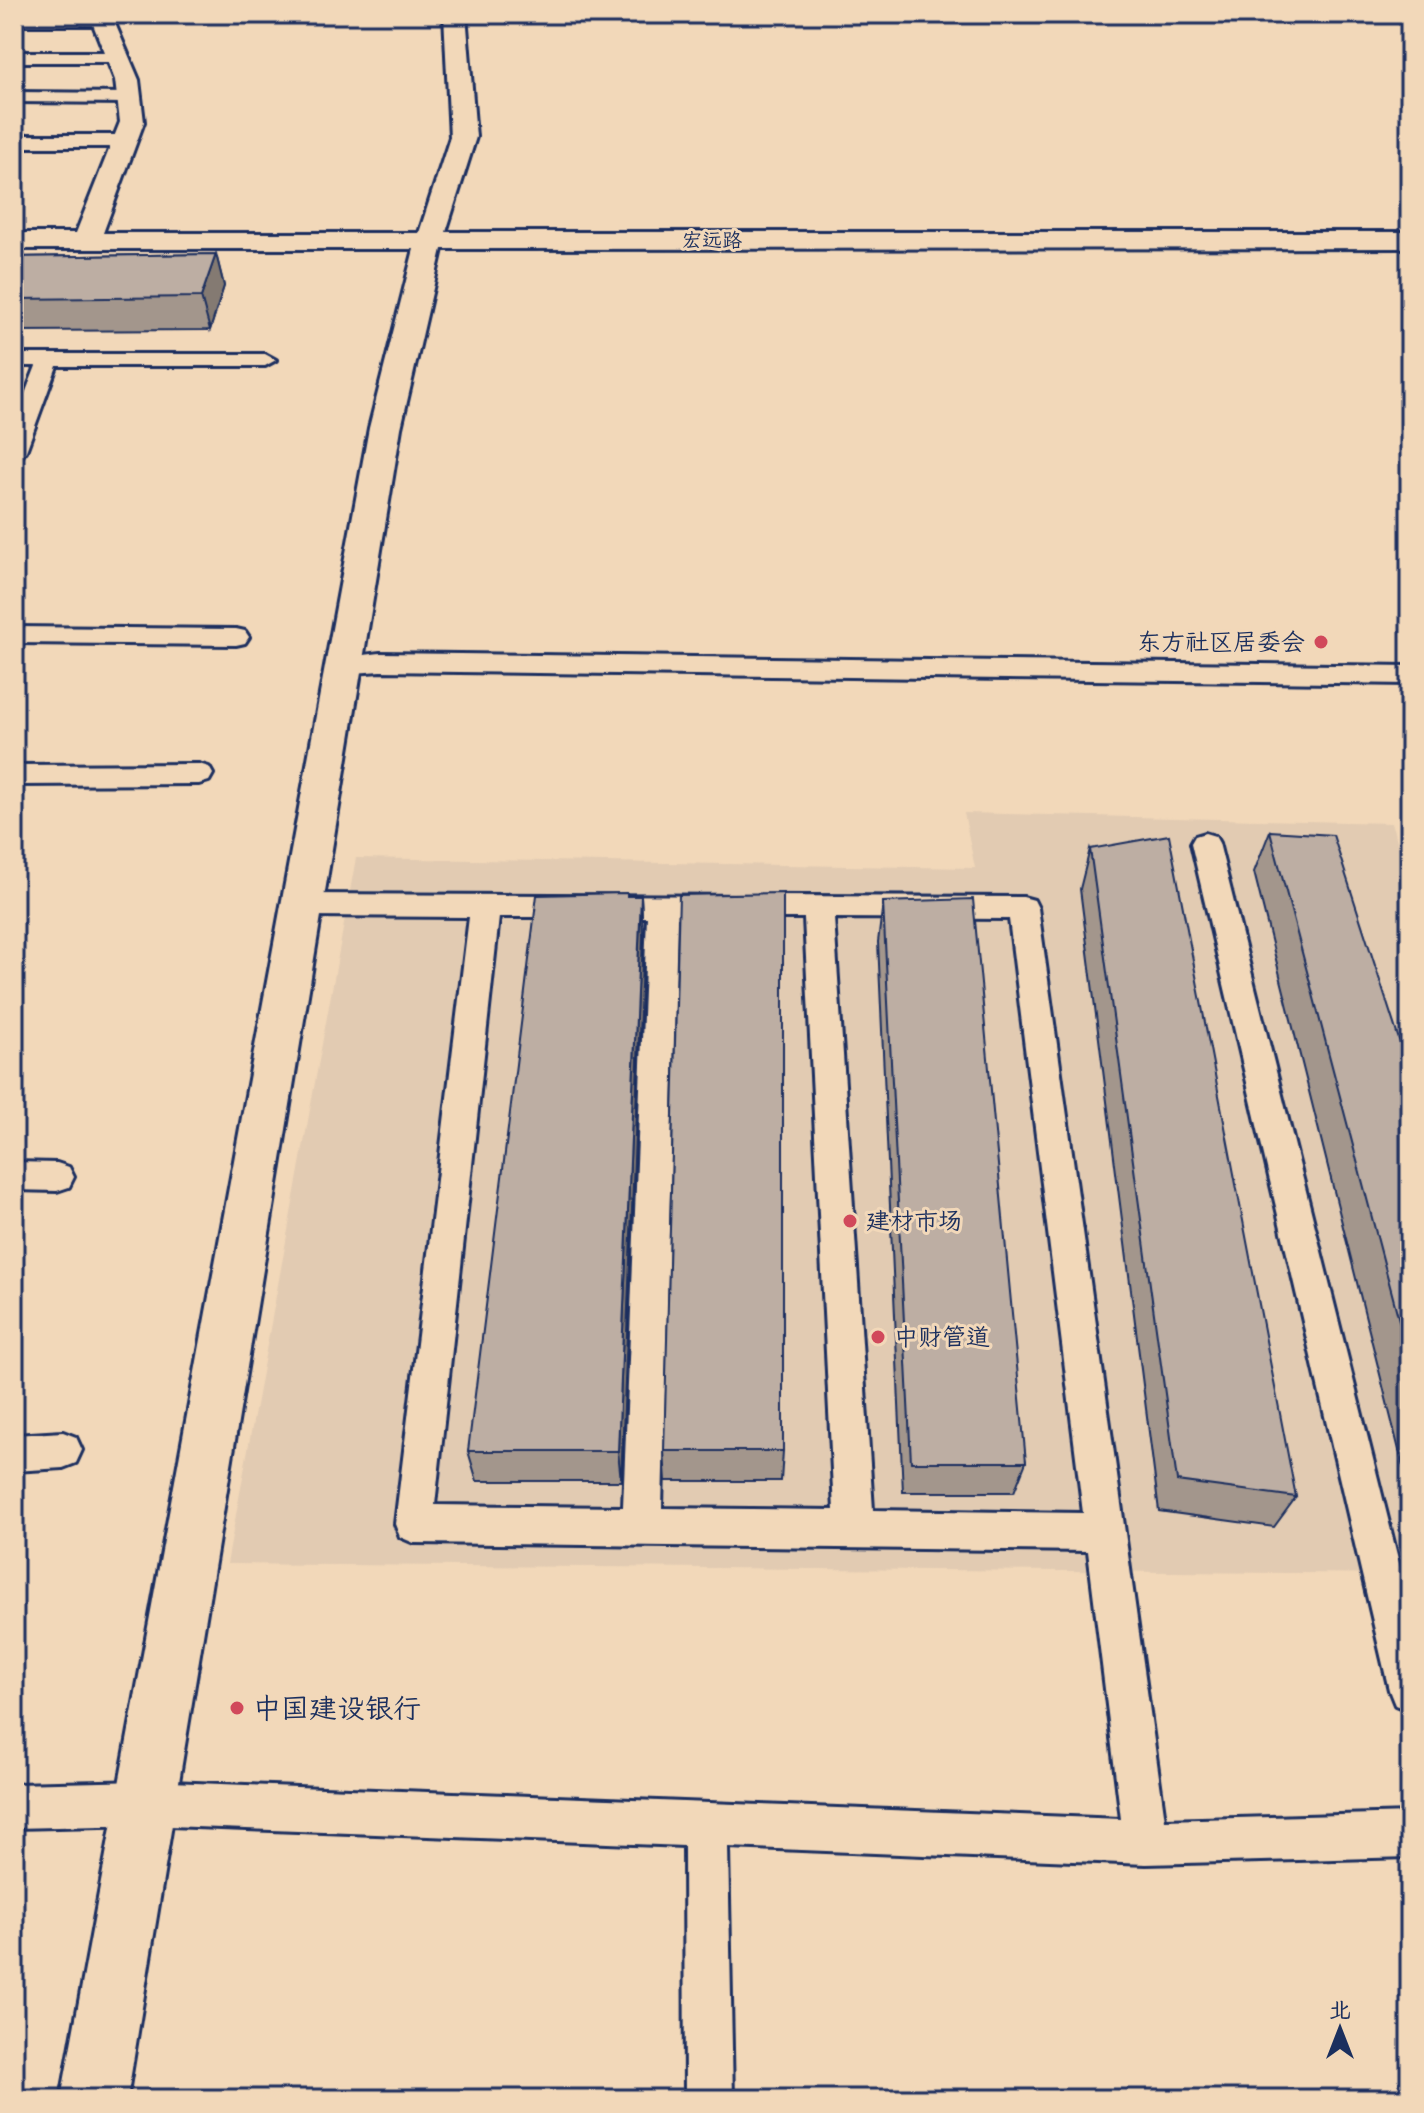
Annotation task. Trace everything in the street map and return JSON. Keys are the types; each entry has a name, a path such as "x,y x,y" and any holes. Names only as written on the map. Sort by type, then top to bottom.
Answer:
{"street":[{"path":"94,2099 303,905 341,665 385,428 430,240 463,137 455,14"},
{"path":"86,241 132,122 127,80 102,17"},
{"name":"宏远路","path":"14,241 1410,240"}],"lane":[{"path":"14,20 102,17"},
{"path":"14,57 118,57"},
{"path":"14,97 129,98"},
{"path":"14,141 125,141"},
{"path":"14,360 265,360"},
{"path":"14,451 49,360"},
{"path":"14,635 236,637"},
{"path":"341,665 380,662 1410,675"},
{"path":"14,775 199,774"},
{"path":"1205,843 1410,1690"},
{"path":"303,905 1023,908 1146,1842"},
{"path":"485,906 414,1524 1105,1532"},
{"path":"642,1527 662,906"},
{"path":"818,908 855,1529"},
{"path":"14,1176 57,1177"},
{"path":"14,1453 63,1450"},
{"path":"14,1806 145,1803 1146,1842 1410,1835"},
{"path":"706,1824 709,2099"}],"shaded area":[{"name":"建材市场","path":"964,813 1391,823 1410,878 1410,1574 227,1564 356,858 975,868"}],"building":[{"path":"216,254 201,297 14,299 14,257"},
{"path":"1270,831 1333,835 1410,1074 1410,1362"},
{"path":"1169,835 1296,1497 1177,1481 1090,849"},
{"path":"627,893 627,896 641,896 618,1451 468,1451 537,895"},
{"path":"783,893 783,1451 664,1451 679,895"},
{"path":"973,899 1026,1462 911,1462 883,902"}],"place":[{"name":"东方社区居委会","path":"1321,642"},
{"name":"建材市场","path":"850,1221"},
{"name":"中财管道","path":"878,1337"},
{"name":"中国建设银行","path":"237,1708"}]}
